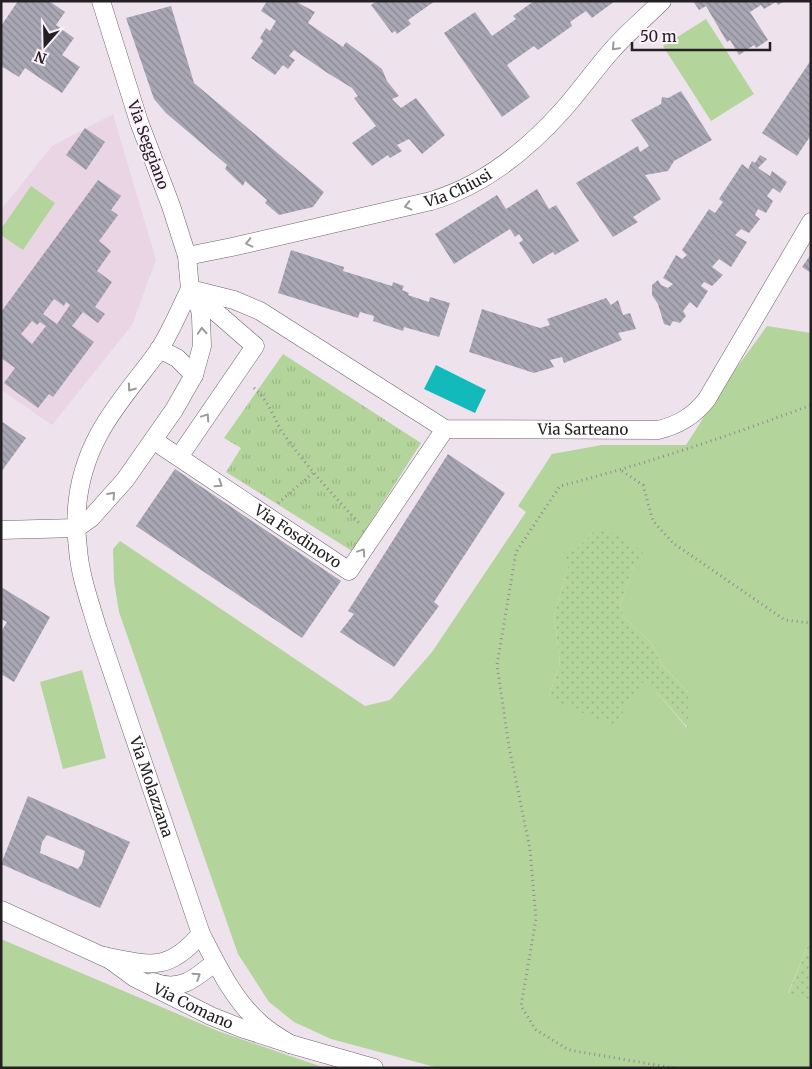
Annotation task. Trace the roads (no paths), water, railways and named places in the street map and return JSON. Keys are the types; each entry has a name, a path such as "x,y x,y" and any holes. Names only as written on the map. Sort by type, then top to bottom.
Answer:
{"street":[{"name":"Via Seggiano","path":"101,1 139,122 171,206 187,256 190,289"},
{"name":"Via Chiusi","path":"187,256 431,201 470,185 508,160 546,127 563,110 613,48 662,1"},
{"name":"Via Sarteano","path":"445,429 648,431 671,427 683,422 707,399 811,222"},
{"path":"190,289 234,300 276,321 445,429"},
{"path":"3,530 77,528 91,518 114,494 174,410 194,375 202,346 203,334 200,309 190,289"},
{"path":"153,440 179,457 255,346 190,289"},
{"name":"Via Molazzana","path":"190,289 160,349 108,420 94,443 85,467 79,492 77,546 98,630 201,934 215,962 238,997"},
{"path":"160,349 177,358 194,375"},
{"name":"Via Fosdinovo","path":"179,457 349,571 445,429"},
{"name":"Via Comano","path":"1,910 105,956 145,979 162,985 169,986 185,983 203,973 215,962"},
{"path":"105,956 138,963 156,964 170,959 183,951 201,934"},
{"name":"Via Comano","path":"105,956 126,973 168,995 241,1028 374,1068"},
{"name":"Via Comano","path":"238,997 261,1024 290,1044"}],"water":[{"path":"436,365 486,390 475,413 424,389"}]}
